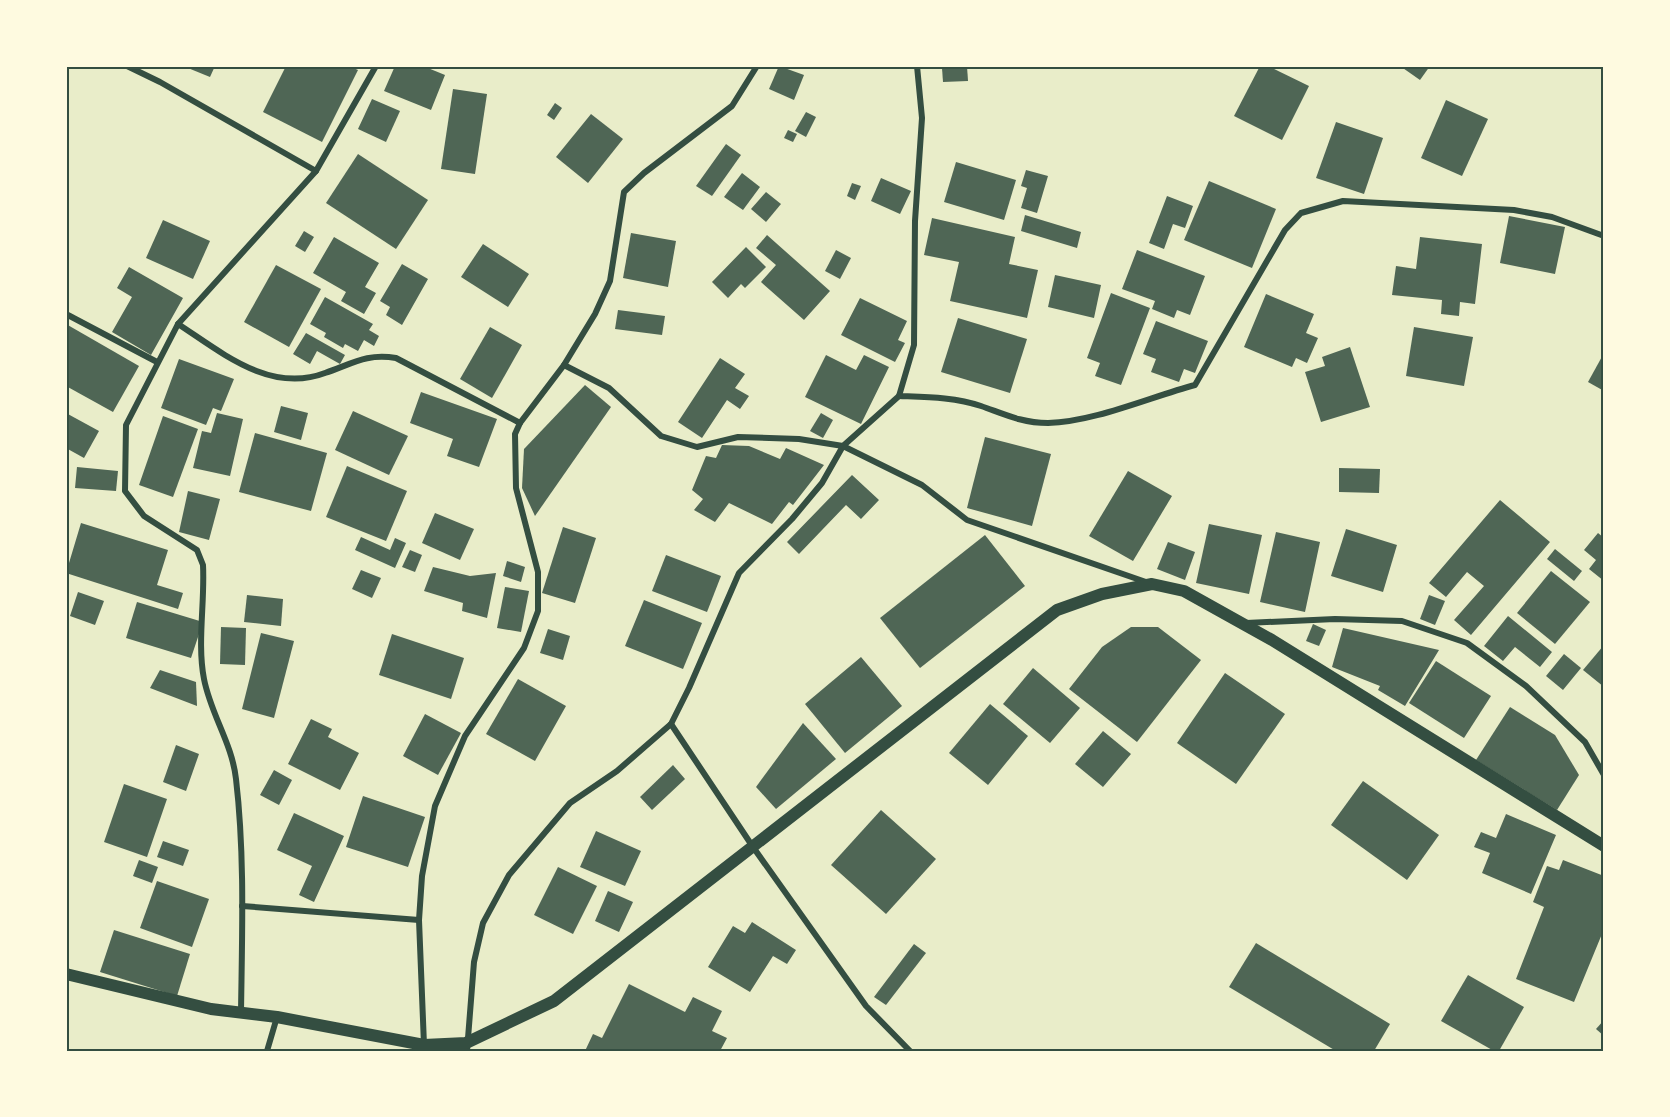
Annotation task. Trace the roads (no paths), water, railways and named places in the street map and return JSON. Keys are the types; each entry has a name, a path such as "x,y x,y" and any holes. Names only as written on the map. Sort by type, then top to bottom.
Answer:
{"main road":[{"path":"66,974 211,1009 277,1017 424,1045 467,1047 554,1001 1058,610 1102,594 1152,584 1184,591 1242,623 1604,846"}],"street":[{"path":"127,66 160,82 316,171"},
{"path":"241,1013 242,906 237,791 232,753 209,703 203,676 203,565 197,550 144,516 125,491 126,425 178,324 316,171 376,66"},
{"path":"424,1045 419,920 429,828 443,782 465,736 524,648 538,611 538,572 516,488 515,434 520,423 564,365 595,314 610,281 624,192 644,173 732,106 757,66"},
{"path":"467,1047 474,962 483,923 509,875 570,803 617,771 671,724 739,573 792,519 822,483 843,446 899,396 914,345 915,221 922,117 918,66"},
{"path":"899,396 941,398 980,406 1014,420 1049,423 1094,414 1195,385 1285,230 1301,213 1343,201 1514,210 1552,217 1604,236"},
{"path":"66,314 157,362"},
{"path":"178,324 240,364 281,378 323,375 376,354 396,358 520,423"},
{"path":"564,365 609,388 661,436 697,447 738,437 799,440 843,446 922,485 967,520 1152,584"},
{"path":"1242,623 1335,619 1402,621 1467,643 1526,686 1585,742 1604,775"},
{"path":"671,724 753,847 866,1006 910,1051"},
{"path":"242,906 419,920"},
{"path":"267,1051 277,1017"}]}
